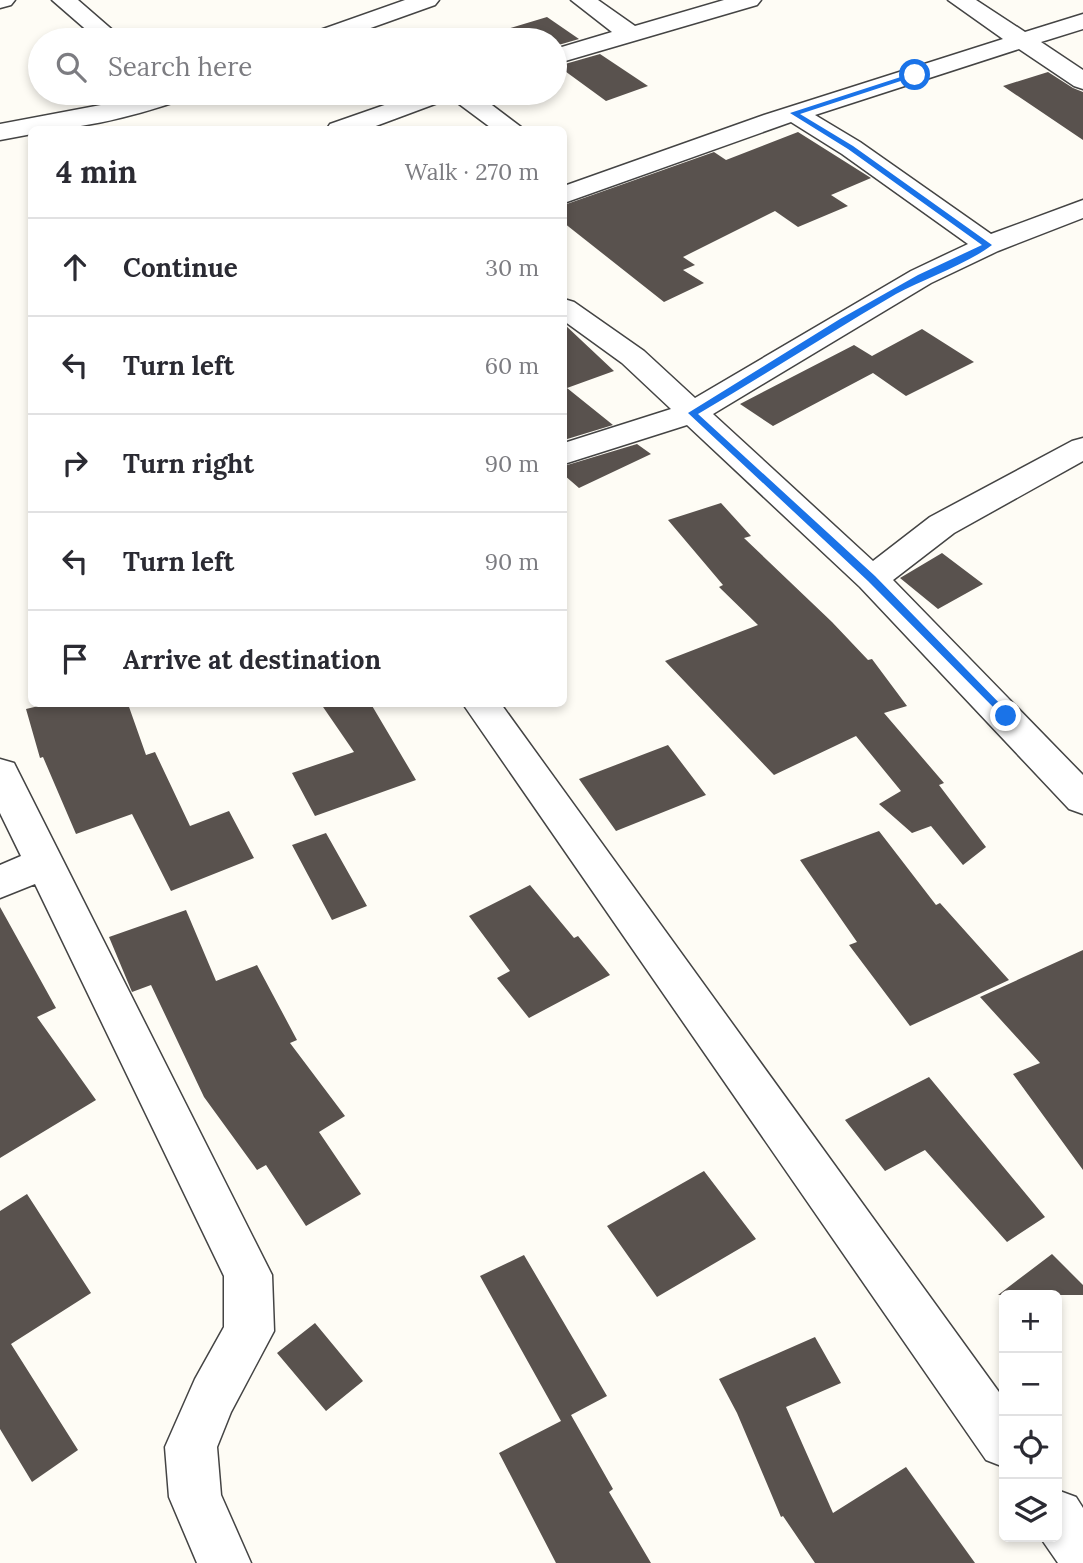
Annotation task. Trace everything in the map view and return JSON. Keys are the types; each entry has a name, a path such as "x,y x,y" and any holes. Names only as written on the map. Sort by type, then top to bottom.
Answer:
{"street":[{"path":"64,0 98,28"},
{"path":"356,0 376,17"},
{"path":"347,28 427,0"},
{"path":"583,0 630,34"},
{"path":"567,53 749,0"},
{"path":"960,0 1019,41 1083,80"},
{"path":"567,194 794,113 1083,21"},
{"path":"44,126 134,105"},
{"path":"350,126 409,105"},
{"path":"477,105 506,126"},
{"path":"794,113 862,155 988,245"},
{"path":"567,168 590,185"},
{"path":"567,453 692,413 910,283 988,245 1083,208"},
{"path":"567,310 633,357 872,579 1083,799"},
{"path":"872,579 942,525 1083,448"},
{"path":"484,707 999,1435"},
{"path":"0,773 248,1275 249,1331 213,1396 191,1447 195,1497 224,1563"},
{"path":"0,882 44,863"},
{"path":"1062,1523 1083,1553"}],"building":[{"path":"547,17 563,28 510,28"},
{"path":"567,31 579,39 567,42"},
{"path":"600,54 648,86 606,101 567,73 567,63"},
{"path":"1048,72 1083,92 1083,140 1003,86"},
{"path":"798,132 871,178 831,195 848,206 798,227 775,211 683,257 695,265 683,270 704,283 664,302 567,225 567,204 714,152 726,160"},
{"path":"567,327 614,371 567,388"},
{"path":"922,329 974,362 906,396 873,373 773,426 740,404 854,345 872,356"},
{"path":"567,388 613,425 567,439"},
{"path":"637,444 651,454 579,488 567,478 567,465"},
{"path":"721,503 751,536 744,538 868,660 872,659 907,706 884,713 944,783 939,785 986,847 963,865 931,826 912,833 879,804 901,791 856,736 774,775 665,661 758,625 719,587 723,585 668,520"},
{"path":"942,553 983,584 938,609 900,578"},
{"path":"129,707 146,755 155,752 190,826 229,811 254,858 171,891 132,814 76,834 43,757 40,758 26,709"},
{"path":"323,707 373,707 416,780 315,816 292,773 354,752"},
{"path":"668,745 706,795 616,831 579,779"},
{"path":"879,831 936,905 940,903 1009,980 910,1026 849,945 857,942 800,860"},
{"path":"326,833 367,906 332,920 292,845"},
{"path":"530,885 574,938 578,936 610,975 529,1018 497,978 510,971 469,916"},
{"path":"0,907 56,1008 37,1017 96,1100 0,1158"},
{"path":"186,910 216,981 257,965 297,1040 290,1043 345,1116 319,1132 361,1194 306,1226 266,1165 257,1170 204,1097 151,985 132,992 109,937"},
{"path":"1083,950 1083,1170 1013,1074 1040,1063 980,997"},
{"path":"929,1077 1045,1217 1007,1242 925,1150 885,1171 845,1120"},
{"path":"704,1171 756,1239 657,1297 607,1226"},
{"path":"27,1194 91,1293 11,1344 78,1450 32,1482 0,1429 0,1211"},
{"path":"1052,1254 1083,1285 1083,1295 1062,1295 1062,1290 1005,1290"},
{"path":"524,1255 607,1396 571,1415 613,1489 609,1492 651,1563 556,1563 499,1453 561,1421 480,1276"},
{"path":"315,1323 363,1381 326,1411 277,1353"},
{"path":"815,1337 841,1383 786,1407 833,1513 906,1467 975,1563 815,1563 783,1516 781,1517 737,1413 719,1379"}],"route":[{"path":"915,75 794,113 851,148 988,245 921,277 843,321 797,352 692,413 872,579 1006,716"}]}
